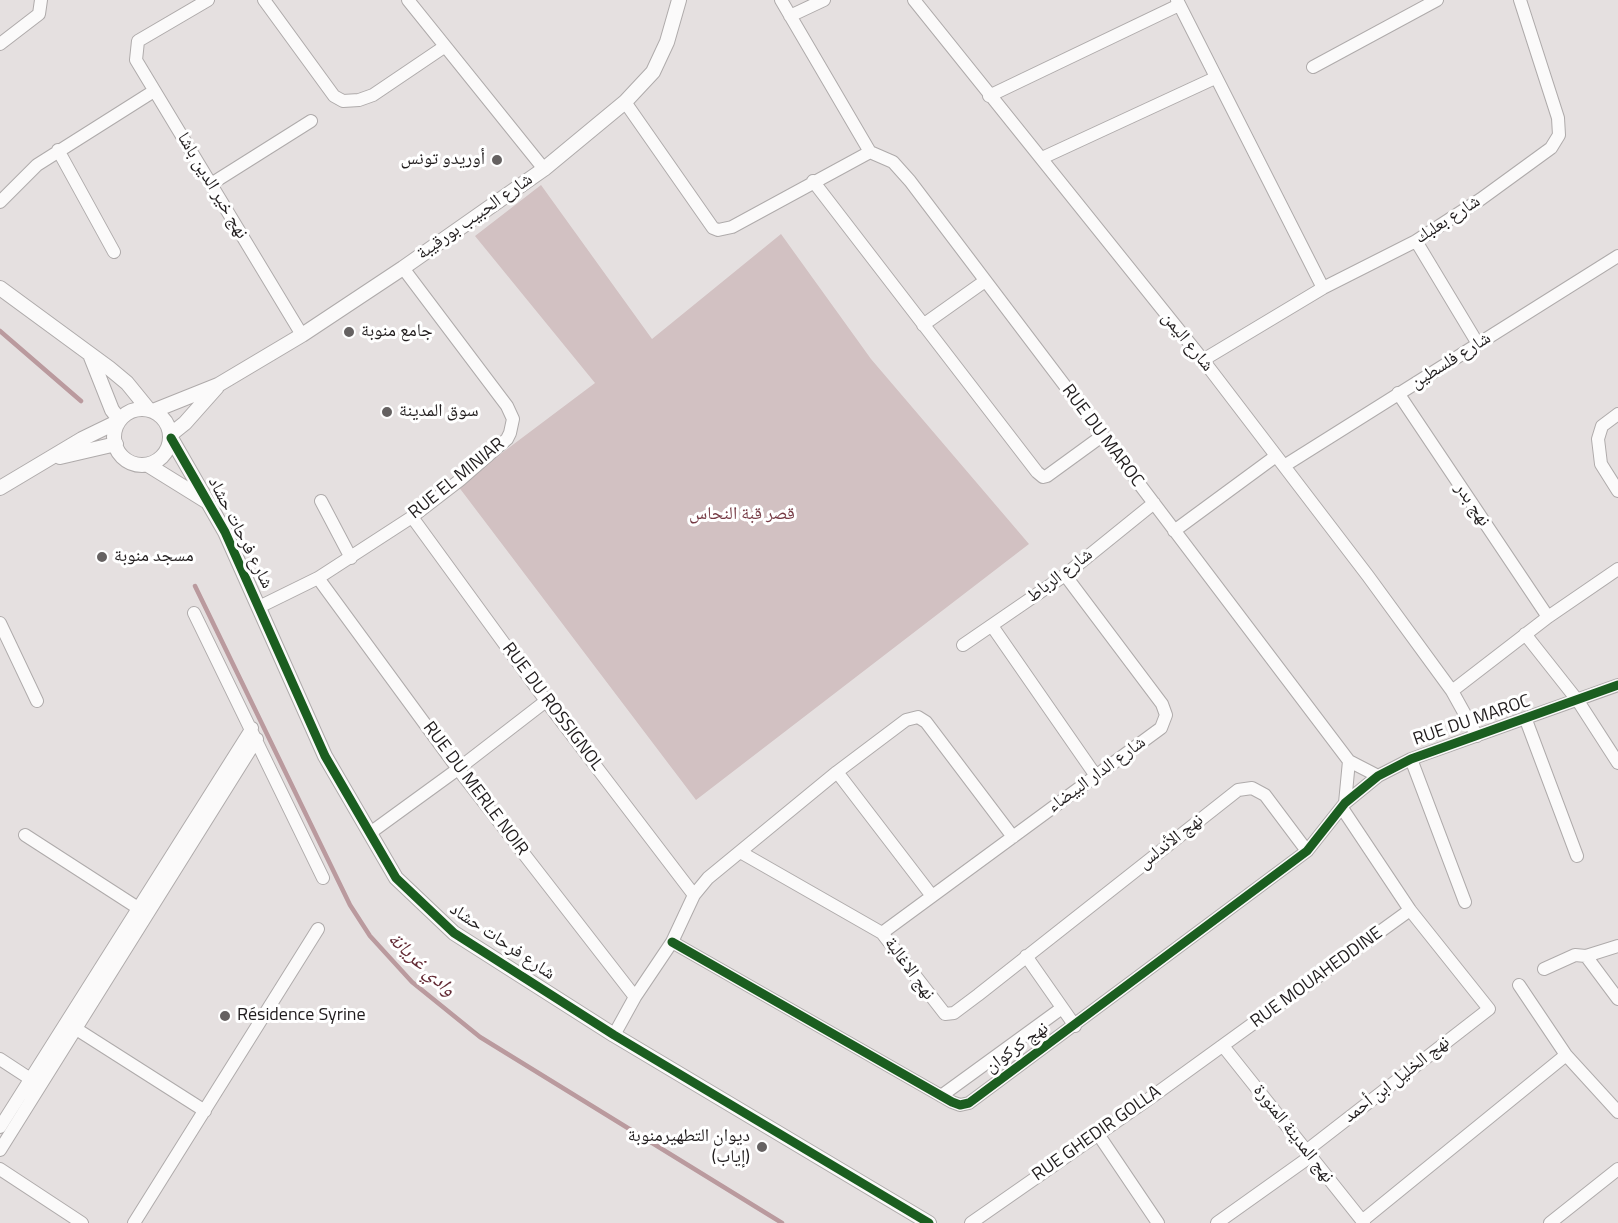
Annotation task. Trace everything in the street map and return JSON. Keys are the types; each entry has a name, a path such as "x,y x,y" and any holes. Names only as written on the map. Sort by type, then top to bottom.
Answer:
{"street":[{"path":"0,44 39,14 41,0"},
{"name":"نهج خير الدين باشا","path":"208,0 143,37 137,44 136,60 302,335"},
{"path":"264,0 334,96 343,101 359,100 373,95 444,47"},
{"path":"408,0 544,169"},
{"name":"شارع الحبيب بورقيبة","path":"151,411 218,385 302,335 404,268 544,169 625,102 652,72 663,54 679,0"},
{"path":"625,102 713,228 718,230 732,226 870,152 782,0"},
{"path":"790,16 824,0"},
{"name":"شارع اليمن","path":"914,0 1203,360 1452,691 1477,736"},
{"path":"1314,67 1437,0"},
{"name":"شارع بعلبك","path":"1203,360 1323,288 1416,241 1490,192 1556,142 1560,125 1520,0"},
{"path":"989,96 1178,3 1323,288"},
{"path":"1042,158 1215,78"},
{"path":"0,201 37,165 58,150 154,91"},
{"path":"211,184 311,121"},
{"path":"58,150 114,252"},
{"name":"RUE DU MAROC","path":"870,152 887,158 901,171 1349,761 1378,776"},
{"path":"813,181 1002,430 1042,477 1072,460 1102,436"},
{"path":"1416,241 1479,344"},
{"path":"1615,258 1618,271"},
{"name":"شارع فلسطين","path":"1174,531 1280,461 1479,344 1615,258"},
{"name":"RUE EL MINIAR","path":"259,607 318,578 412,517 507,440 513,419 507,406 404,268"},
{"path":"923,325 985,281"},
{"path":"0,288 90,355 127,383 151,411 165,421 171,436 164,456 148,465 128,461 116,444 118,421 90,355"},
{"name":"شارع الحبيب بورقيبة","path":"171,436 218,385"},
{"name":"نهج بدر","path":"1398,393 1548,617"},
{"path":"0,488 118,421 132,410 151,411"},
{"path":"1618,414 1602,426 1598,440 1601,464 1618,491"},
{"name":"شارع فرحات حشاد","path":"171,436 225,532 324,756 396,878 454,933 614,1035 929,1223"},
{"path":"47,460 116,444"},
{"name":"شارع فرحات حشاد","path":"148,465 206,501"},
{"path":"321,501 351,558"},
{"name":"شارع الرباط","path":"963,645 1065,575 1154,503"},
{"name":"RUE DU ROSSIGNOL","path":"412,517 546,701 694,895"},
{"path":"1452,691 1548,617 1618,569"},
{"name":"شارع الدار البيضاء","path":"882,933 1161,728 1166,715 1162,704 1065,575"},
{"name":"RUE DU MERLE NOIR","path":"318,578 458,769 635,997"},
{"path":"194,613 323,878"},
{"path":"0,624 37,701"},
{"path":"992,626 1096,776"},
{"path":"1525,634 1578,701 1618,763"},
{"name":"RUE DU MAROC","path":"1344,805 1378,776 1411,759 1526,720 1618,685"},
{"path":"370,833 546,701"},
{"path":"614,1035 635,997 672,942 694,895 708,878 742,853 837,772 906,720 918,717 926,722 1013,837"},
{"path":"1526,720 1577,856"},
{"path":"71,1026 138,908 254,734"},
{"path":"0,1127 35,1082 254,734"},
{"path":"1411,759 1465,902"},
{"path":"1349,761 1344,805 1410,910"},
{"path":"837,772 932,896"},
{"name":"نهج الأندلس","path":"1026,956 1238,790 1252,788 1265,795 1307,851"},
{"name":"نهج كركوان","path":"672,942 960,1105 969,1103 1075,1026 1307,851 1344,805"},
{"path":"26,835 138,908"},
{"name":"نهج الاغالبة","path":"742,853 882,933 945,1014 954,1012 978,995 1026,956"},
{"name":"نهج الخليل ابن أحمد","path":"1217,1223 1308,1154 1489,1009 1410,910"},
{"name":"RUE MOUAHEDDINE","path":"1223,1046 1410,910"},
{"path":"134,1223 318,929"},
{"path":"1544,969 1575,955 1586,956 1618,946"},
{"path":"1026,956 1075,1026"},
{"path":"1586,956 1618,999"},
{"path":"1519,985 1566,1055 1618,1112"},
{"name":"نهج كركوان","path":"941,1096 1062,1008"},
{"path":"71,1026 205,1111"},
{"name":"RUE GHEDIR GOLLA","path":"971,1223 1223,1046"},
{"name":"نهج المدينة المنورة","path":"1223,1046 1363,1222"},
{"path":"1363,1222 1566,1055"},
{"path":"0,1059 35,1082"},
{"path":"0,1150 35,1082"},
{"path":"1098,1134 1158,1223"},
{"path":"0,1169 82,1223"},
{"path":"1550,1223 1618,1169"}],"green space":[{"name":"قصر قبة النحاس","path":"541,185 652,339 781,234 871,359 1029,544 696,800 458,486 595,383 475,236"}],"waterway":[{"name":"وادي غريانة","path":"0,331 81,401"},
{"name":"وادي غريانة","path":"195,586 350,905 370,936 412,982 480,1037 782,1223"}],"cycle path":[{"path":"171,438 225,532 325,756 396,878 454,933 614,1035 929,1223"},
{"path":"672,942 952,1102 960,1105 969,1103 1307,851 1345,803 1378,776 1411,759 1618,685"}],"place":[{"name":"أوريدو تونس","path":"497,160"},
{"name":"جامع منوبة","path":"349,332"},
{"name":"سوق المدينة","path":"387,412"},
{"name":"مسجد منوبة","path":"102,557"},
{"name":"Résidence Syrine","path":"225,1016"},
{"name":"ديوان التطهيرمنوبة (إياب)","path":"762,1147"}]}
